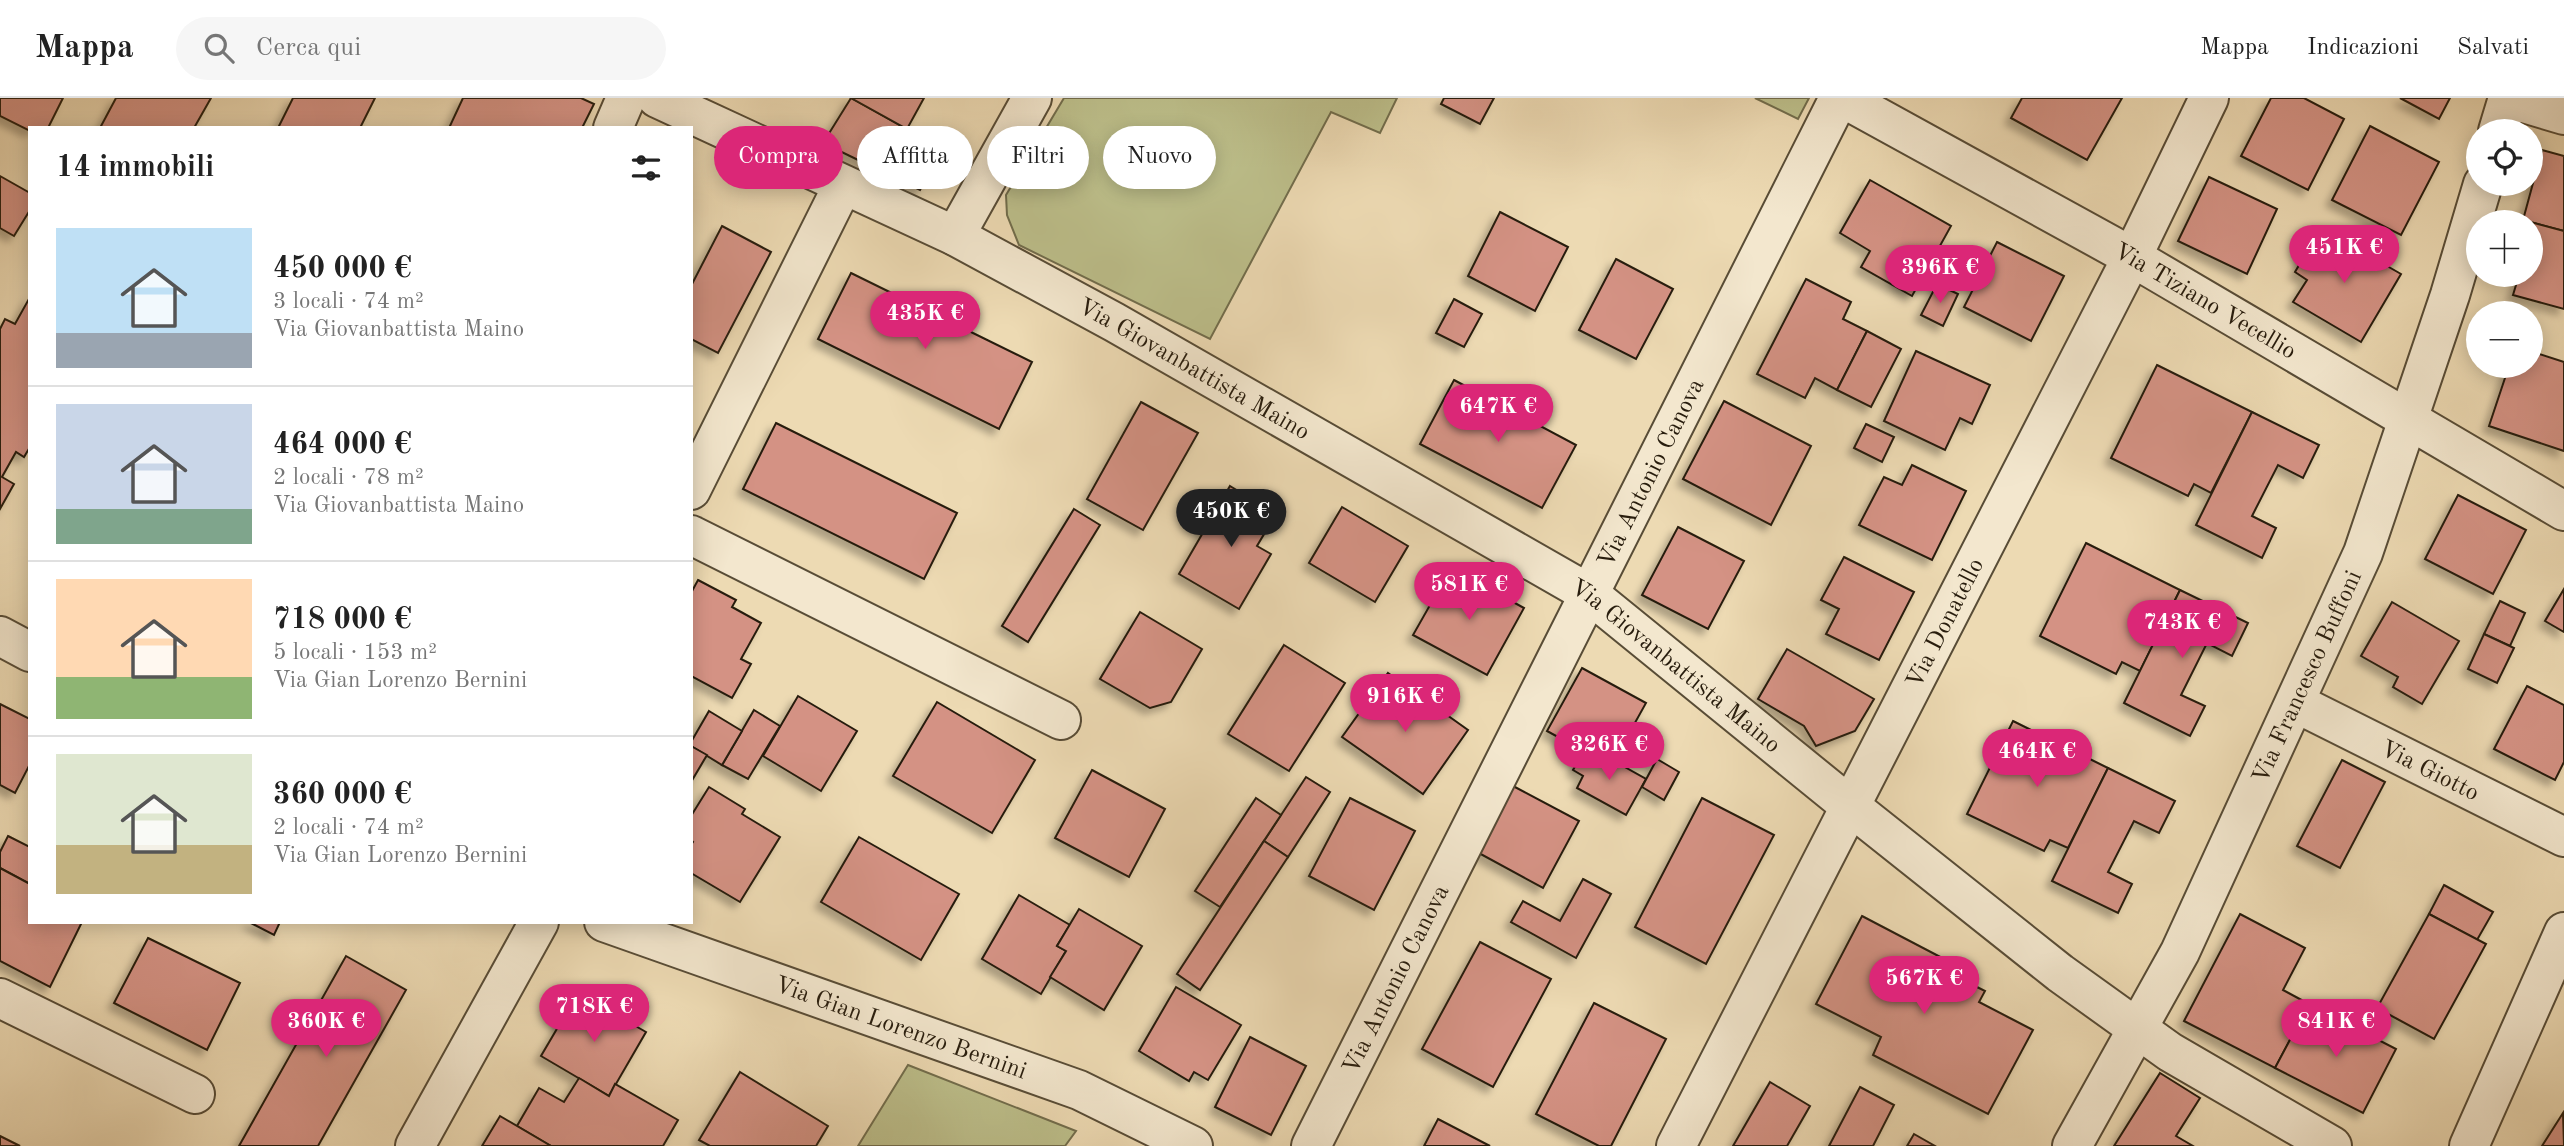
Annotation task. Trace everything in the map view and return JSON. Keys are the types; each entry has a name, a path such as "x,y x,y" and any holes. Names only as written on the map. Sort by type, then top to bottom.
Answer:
{"street":[{"path":"614,126 626,98"},
{"name":"Via Giovanbattista Maino","path":"657,98 717,126"},
{"path":"956,236 1032,98"},
{"name":"Via Tiziano Vecellio","path":"1841,98 2132,257 2564,511"},
{"name":"Via Antonio Canova","path":"1311,1146 1588,593 1841,98"},
{"name":"Via Donatello","path":"1676,1146 2132,257 2209,98"},
{"path":"2502,119 2508,98 2564,115"},
{"name":"Via Giovanbattista Maino","path":"843,185 956,236 1114,322 1588,593 2060,973 2170,1052 2332,1146"},
{"path":"693,486 841,189"},
{"name":"Via Francesco Buffoni","path":"2072,1146 2180,952 2363,553 2450,295 2479,196"},
{"path":"693,536 1061,720"},
{"path":"0,636 28,651"},
{"name":"Via Giotto","path":"2296,703 2564,838"},
{"path":"415,1146 538,924"},
{"name":"Via Gian Lorenzo Bernini","path":"610,924 1079,1090 1192,1146"},
{"path":"2469,1146 2564,932"},
{"path":"0,998 195,1094"}],"green space":[{"path":"1064,98 1397,98 1380,133 1331,112 1210,339 1019,245 1007,215 1006,195 1010,189 1089,189 1089,126 1047,126"},
{"path":"1755,98 1809,98 1798,119"},
{"path":"908,1065 1076,1131 1065,1146 858,1146"}],"building":[{"path":"0,98 63,98 49,126 28,126 28,130 0,116"},
{"path":"116,98 211,98 195,126 101,126"},
{"path":"293,98 375,98 361,126 279,126"},
{"path":"463,98 581,98 594,104 583,126 450,126"},
{"path":"851,98 901,126 857,126 857,159 843,153 843,126 834,126"},
{"path":"851,98 924,98 909,126 902,126"},
{"path":"1444,98 1494,98 1480,124 1441,104"},
{"path":"2022,98 2122,98 2087,160 2011,118"},
{"path":"2271,98 2304,98 2344,119 2308,190 2241,156"},
{"path":"2400,98 2450,98 2439,119"},
{"path":"2370,126 2439,162 2401,235 2332,200"},
{"path":"2543,150 2564,156 2564,231 2543,225 2543,210 2526,210 2530,196 2543,196"},
{"path":"0,176 28,192 28,213 14,236 0,228"},
{"path":"2209,177 2277,209 2247,274 2178,241"},
{"path":"1870,180 1951,226 1912,296 1861,267 1870,251 1840,233"},
{"path":"1500,212 1568,247 1535,311 1468,276"},
{"path":"2543,225 2564,231 2564,309 2543,301 2513,295 2515,287 2543,287"},
{"path":"722,226 771,252 718,353 693,340 693,282"},
{"path":"2321,228 2401,274 2361,342 2293,302 2307,280 2295,272"},
{"path":"1997,242 2064,276 2031,341 1964,307"},
{"path":"1616,259 1673,289 1636,359 1579,330"},
{"path":"851,273 1032,362 999,429 818,339"},
{"path":"1806,279 1851,302 1843,319 1867,331 1837,390 1815,378 1805,398 1757,374"},
{"path":"1937,284 1958,294 1943,326 1921,315"},
{"path":"1454,299 1482,314 1464,347 1436,333"},
{"path":"28,301 28,450 24,457 16,452 2,477 14,484 0,509 0,329 5,319 15,324"},
{"path":"1867,331 1901,349 1871,407 1837,390"},
{"path":"1916,351 1990,385 1972,424 1960,418 1945,450 1884,421"},
{"path":"2543,355 2564,362 2564,451 2489,426 2505,378 2543,378"},
{"path":"2157,365 2252,412 2211,493 2194,484 2188,496 2111,458"},
{"path":"1454,380 1576,445 1542,508 1420,444"},
{"path":"1724,401 1811,446 1771,525 1683,479"},
{"path":"1141,402 1198,433 1143,530 1087,499"},
{"path":"2252,412 2319,445 2303,478 2278,465 2252,516 2276,528 2262,558 2196,525"},
{"path":"776,423 957,513 924,579 743,489"},
{"path":"1866,424 1894,437 1882,462 1854,448"},
{"path":"1912,465 1966,491 1932,560 1859,525 1884,477 1902,485"},
{"path":"1230,486 1276,514 1257,546 1271,554 1239,609 1179,574"},
{"path":"2458,495 2526,530 2493,594 2425,559"},
{"path":"1342,507 1408,546 1375,602 1309,563"},
{"path":"1074,509 1100,525 1028,642 1002,626"},
{"path":"1678,527 1744,561 1708,629 1642,595"},
{"path":"2086,543 2180,590 2140,671 2122,662 2116,674 2040,636"},
{"path":"1844,557 1914,592 1879,660 1826,634 1839,609 1821,600"},
{"path":"1451,568 1524,608 1487,675 1413,635"},
{"path":"698,580 736,600 732,607 761,623 741,659 751,664 732,698 693,677 693,589"},
{"path":"2564,589 2564,632 2545,621"},
{"path":"2180,590 2248,623 2232,656 2207,643 2181,695 2205,706 2190,736 2124,703"},
{"path":"2500,601 2525,613 2510,646 2484,634"},
{"path":"2392,602 2459,641 2422,704 2393,687 2398,677 2361,656"},
{"path":"1140,612 1202,649 1171,702 1150,708 1100,679"},
{"path":"2484,634 2514,648 2497,683 2468,669"},
{"path":"1284,645 1345,683 1289,771 1228,734"},
{"path":"1787,649 1874,699 1855,731 1816,746 1804,726 1758,699"},
{"path":"1582,668 1646,703 1611,766 1547,731"},
{"path":"1388,673 1468,730 1423,794 1342,737"},
{"path":"2527,686 2564,705 2564,762 2555,780 2494,749"},
{"path":"798,696 857,731 821,791 763,756"},
{"path":"937,702 1035,760 992,833 893,776"},
{"path":"0,704 28,718 28,768 15,793 0,785"},
{"path":"754,710 780,726 748,779 722,765"},
{"path":"709,711 742,731 722,765 693,747 693,739"},
{"path":"2013,721 2108,768 2068,848 2050,840 2044,851 1967,814"},
{"path":"693,747 707,755 693,779"},
{"path":"1584,751 1611,766 1614,761 1646,779 1626,815 1577,788 1583,776 1573,770"},
{"path":"1657,759 1679,772 1664,800 1642,787"},
{"path":"2342,760 2385,782 2340,868 2297,846"},
{"path":"2108,768 2175,801 2159,833 2134,821 2108,872 2132,884 2118,913 2052,881"},
{"path":"1092,770 1165,809 1129,877 1055,838"},
{"path":"1306,777 1330,792 1288,857 1264,841"},
{"path":"1513,786 1579,821 1543,888 1477,852"},
{"path":"709,787 745,809 742,814 780,837 740,902 693,874 693,813"},
{"path":"1256,798 1281,815 1220,907 1195,891"},
{"path":"1350,798 1415,831 1374,910 1309,876"},
{"path":"1702,798 1774,835 1706,964 1635,927"},
{"path":"8,836 28,846 28,883 0,868 0,852"},
{"path":"859,837 959,894 921,960 821,902"},
{"path":"1264,841 1288,857 1200,990 1177,974"},
{"path":"0,868 28,883 28,924 81,924 50,987 0,961"},
{"path":"1583,879 1611,894 1576,958 1511,922 1523,901 1560,921"},
{"path":"2444,885 2493,912 2477,940 2429,914"},
{"path":"1019,895 1070,925 1057,946 1066,951 1041,994 982,959"},
{"path":"1079,909 1142,946 1104,1010 1050,977 1066,951 1057,946"},
{"path":"2240,914 2305,948 2283,990 2309,1004 2275,1068 2184,1021"},
{"path":"2429,914 2486,944 2434,1039 2377,1008"},
{"path":"1862,916 1948,961 1943,970 1985,991 1979,1002 2033,1030 1988,1114 1873,1055 1881,1037 1816,1004"},
{"path":"253,924 279,924 274,935"},
{"path":"148,938 240,983 207,1050 114,1003"},
{"path":"1480,942 1551,979 1493,1087 1422,1049"},
{"path":"346,956 406,990 318,1146 239,1146"},
{"path":"1176,987 1241,1025 1208,1080 1194,1072 1189,1081 1139,1051"},
{"path":"578,993 646,1032 609,1096 541,1056"},
{"path":"1594,1003 1666,1039 1611,1146 1599,1146 1536,1114"},
{"path":"2309,1004 2396,1049 2363,1113 2275,1068"},
{"path":"1250,1037 1306,1066 1271,1135 1215,1107"},
{"path":"740,1072 828,1126 816,1146 710,1146 699,1140"},
{"path":"2160,1073 2200,1098 2176,1136 2193,1146 2114,1146"},
{"path":"579,1078 609,1096 615,1084 678,1120 663,1146 551,1146 517,1126 539,1088 564,1102"},
{"path":"1770,1082 1810,1106 1787,1146 1733,1146"},
{"path":"1860,1087 1894,1105 1873,1146 1829,1146"},
{"path":"2563,1113 2564,1146 2542,1146"},
{"path":"500,1116 551,1146 482,1146"},
{"path":"1438,1119 1490,1146 1424,1146"},
{"path":"1914,1134 1935,1146 1907,1146"},
{"path":"0,1136 20,1146 0,1146"}]}
